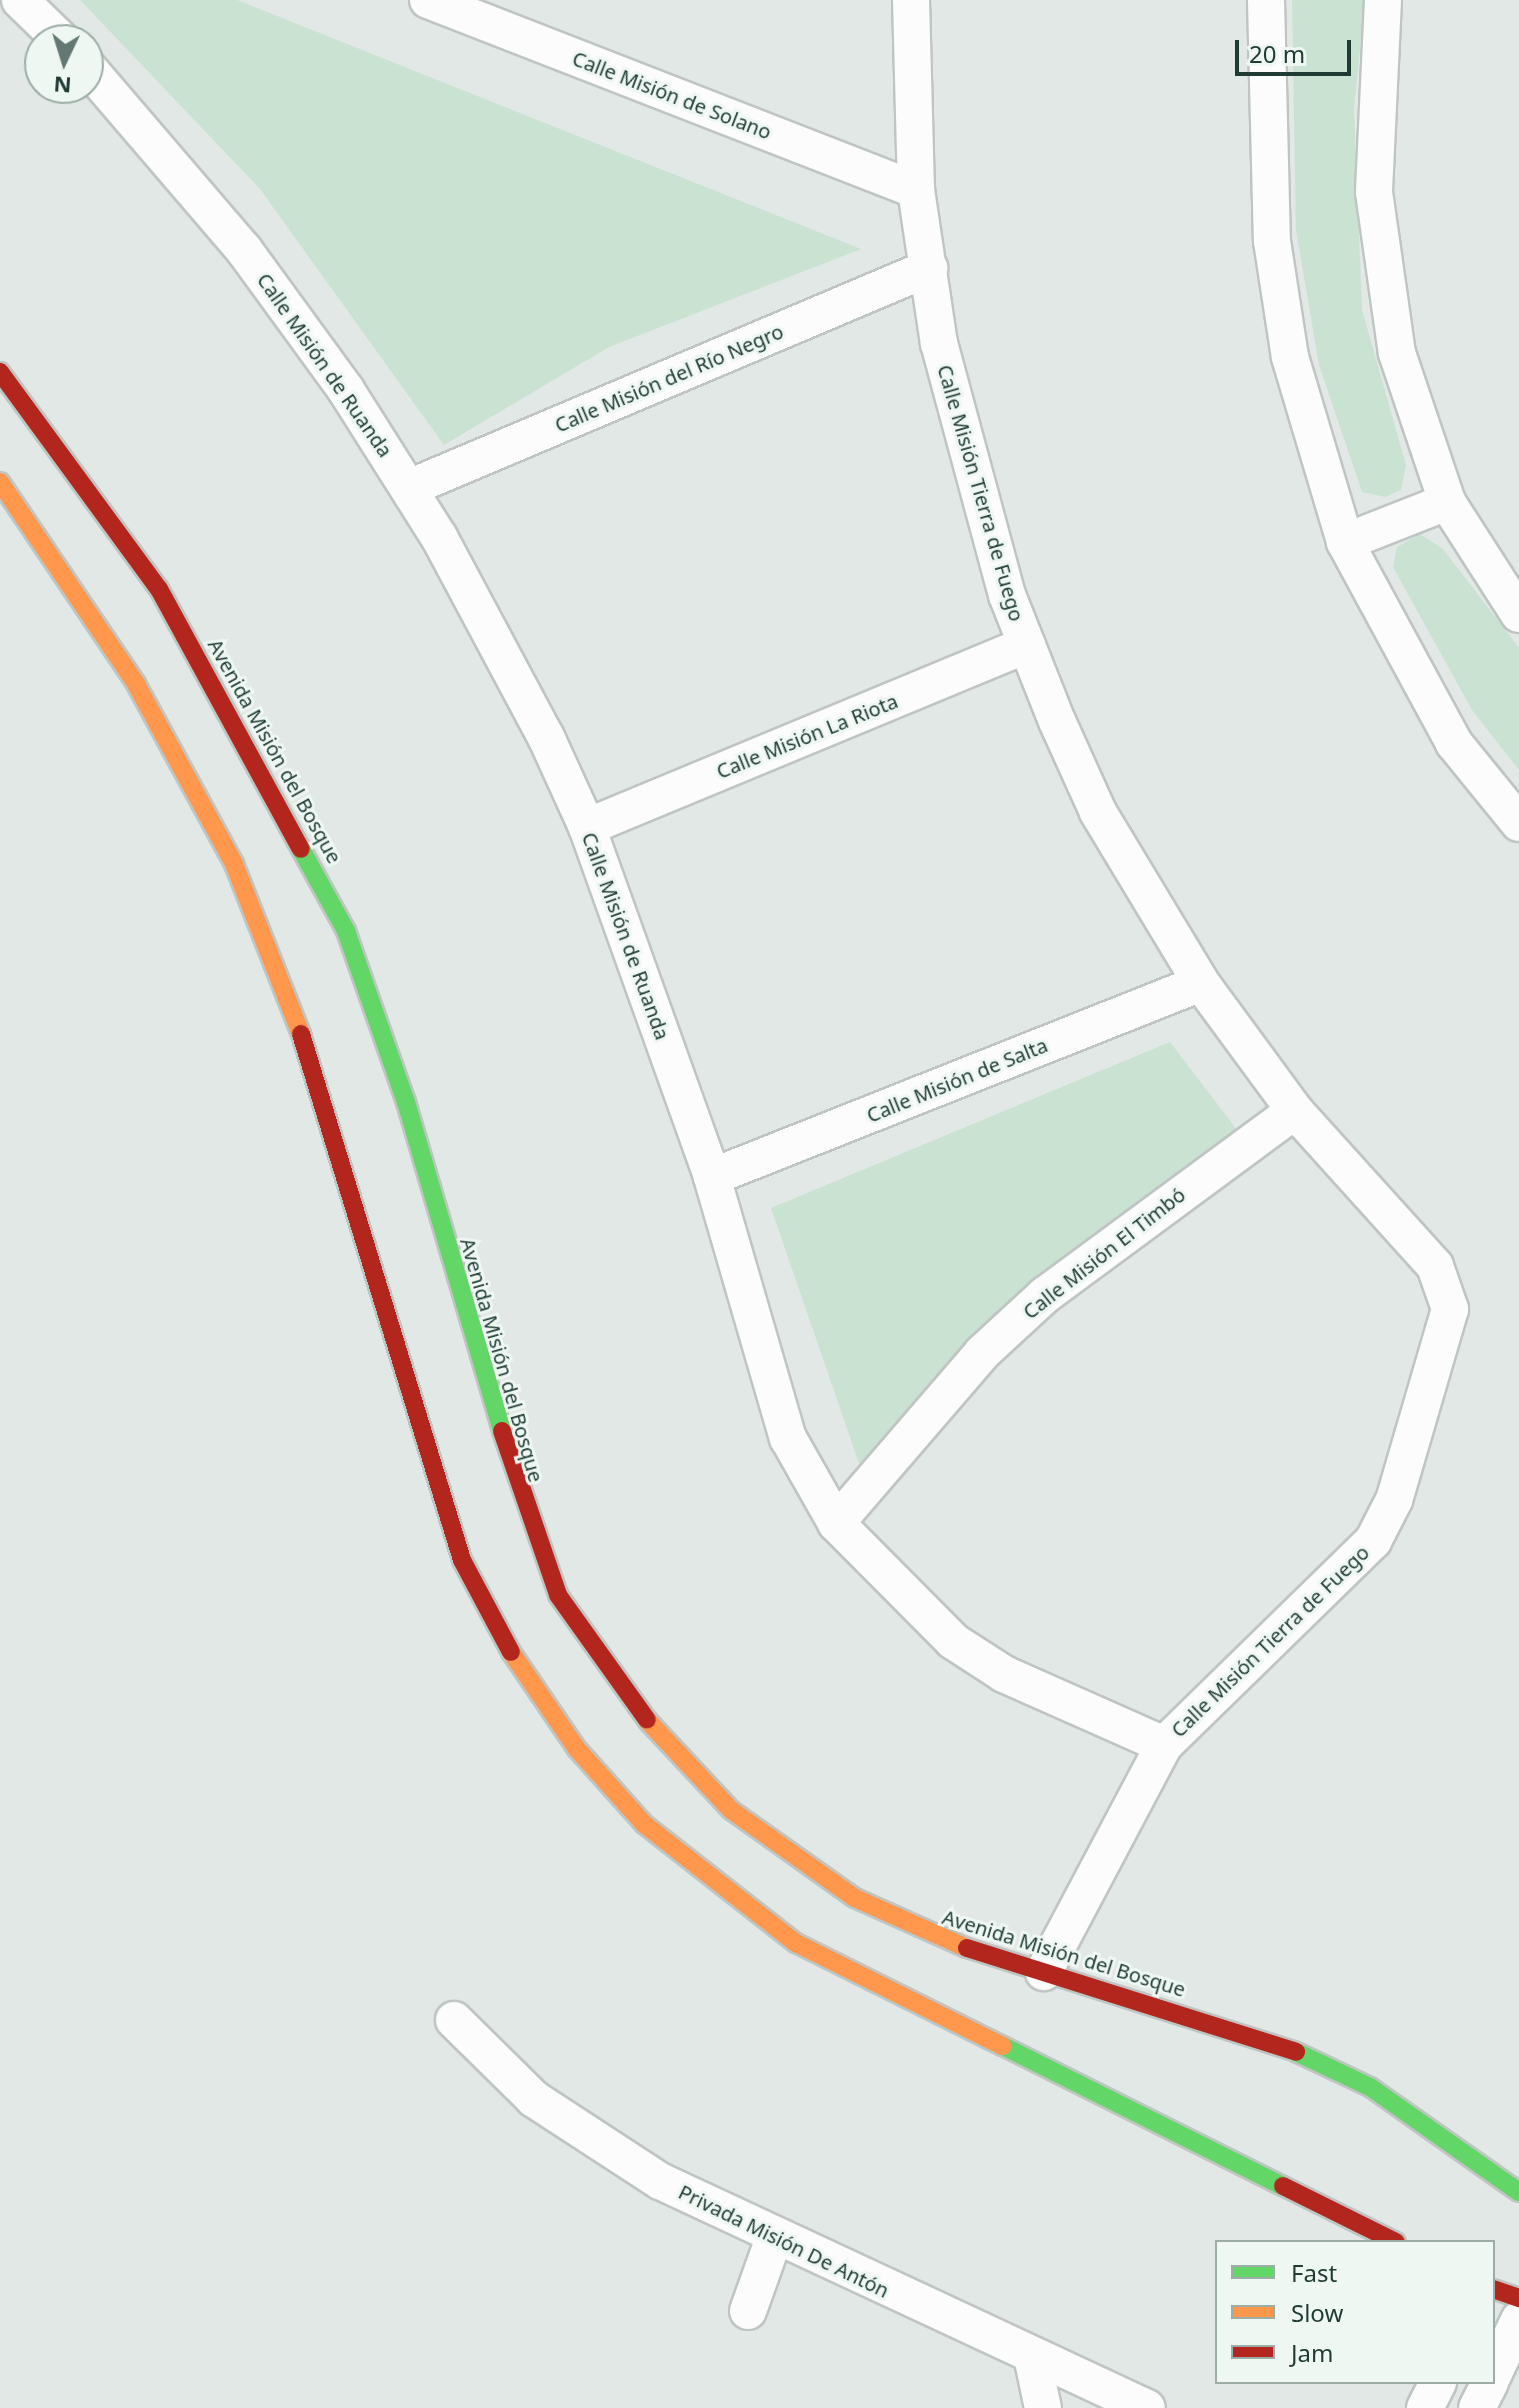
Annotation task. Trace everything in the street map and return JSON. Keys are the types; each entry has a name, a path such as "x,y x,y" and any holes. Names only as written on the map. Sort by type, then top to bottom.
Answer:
{"main road":[{"name":"Avenida Misión del Bosque","path":"0,372 159,589 346,931 406,1102 501,1448 558,1595 604,1666 731,1810 855,1898 943,1941 1261,2035 1370,2087 1519,2192"},
{"path":"0,482 136,684 234,864 326,1097 462,1560 528,1683 577,1749 709,1882 796,1943 1392,2240"},
{"path":"1495,2287 1519,2281"},
{"path":"1495,2288 1519,2298"}],"street":[{"path":"20,0 45,24"},
{"name":"Calle Misión de Solano","path":"428,0 916,190"},
{"name":"Calle Misión Tierra de Fuego","path":"911,0 916,190 929,268 958,424 1027,645 1098,812 1201,983 1295,1111 1435,1266 1445,1285 1448,1331 1389,1513 1373,1541 1164,1745 1044,1972"},
{"path":"1266,0 1272,241 1290,357 1345,542 1454,743 1519,823"},
{"path":"1383,0 1374,192 1383,287 1447,502 1519,614"},
{"name":"Calle Misión de Ruanda","path":"104,87 244,250 409,488 587,827 712,1177 767,1381 804,1471 836,1523 953,1641 1004,1674 1164,1745"},
{"name":"Calle Misión del Río Negro","path":"409,488 929,268"},
{"path":"1345,542 1447,502"},
{"name":"Calle Misión La Riota","path":"587,827 1027,645"},
{"name":"Calle Misión de Salta","path":"712,1177 1201,983"},
{"name":"Calle Misión El Timbó","path":"836,1523 982,1353 1045,1295 1295,1111"},
{"name":"Privada Misión De Antón","path":"454,2020 534,2099 660,2181 774,2238 1147,2408"},
{"path":"748,2311 774,2238"},
{"path":"1495,2371 1519,2320"},
{"path":"1032,2356 1043,2408"},
{"path":"1425,2408 1437,2384"},
{"path":"1477,2408 1489,2384"}],"green space":[{"path":"80,0 237,0 861,249 609,347 444,445 260,189"},
{"path":"1292,0 1365,0 1354,108 1362,310 1406,465 1401,490 1385,497 1362,492 1319,365 1296,230"},
{"path":"1420,534 1443,549 1519,648 1519,770 1472,710 1393,567 1397,547"},
{"path":"1170,1042 1241,1135 984,1323 861,1469 771,1208"}],"traffic: fast":[{"path":"301,849 346,931 406,1102 502,1431"},
{"path":"1003,2046 1283,2186"},
{"path":"1296,2052 1370,2087 1519,2192"}],"traffic: slow":[{"path":"0,482 136,684 234,864 301,1034"},
{"path":"511,1652 577,1749 644,1824 796,1943 1003,2046"},
{"path":"647,1720 731,1810 855,1898 967,1948"}],"traffic: jam":[{"path":"0,372 159,589 301,849"},
{"path":"301,1034 462,1560 511,1652"},
{"path":"502,1431 558,1595 647,1720"},
{"path":"967,1948 1296,2052"},
{"path":"1283,2186 1392,2240"},
{"path":"1495,2290 1519,2298"}]}
